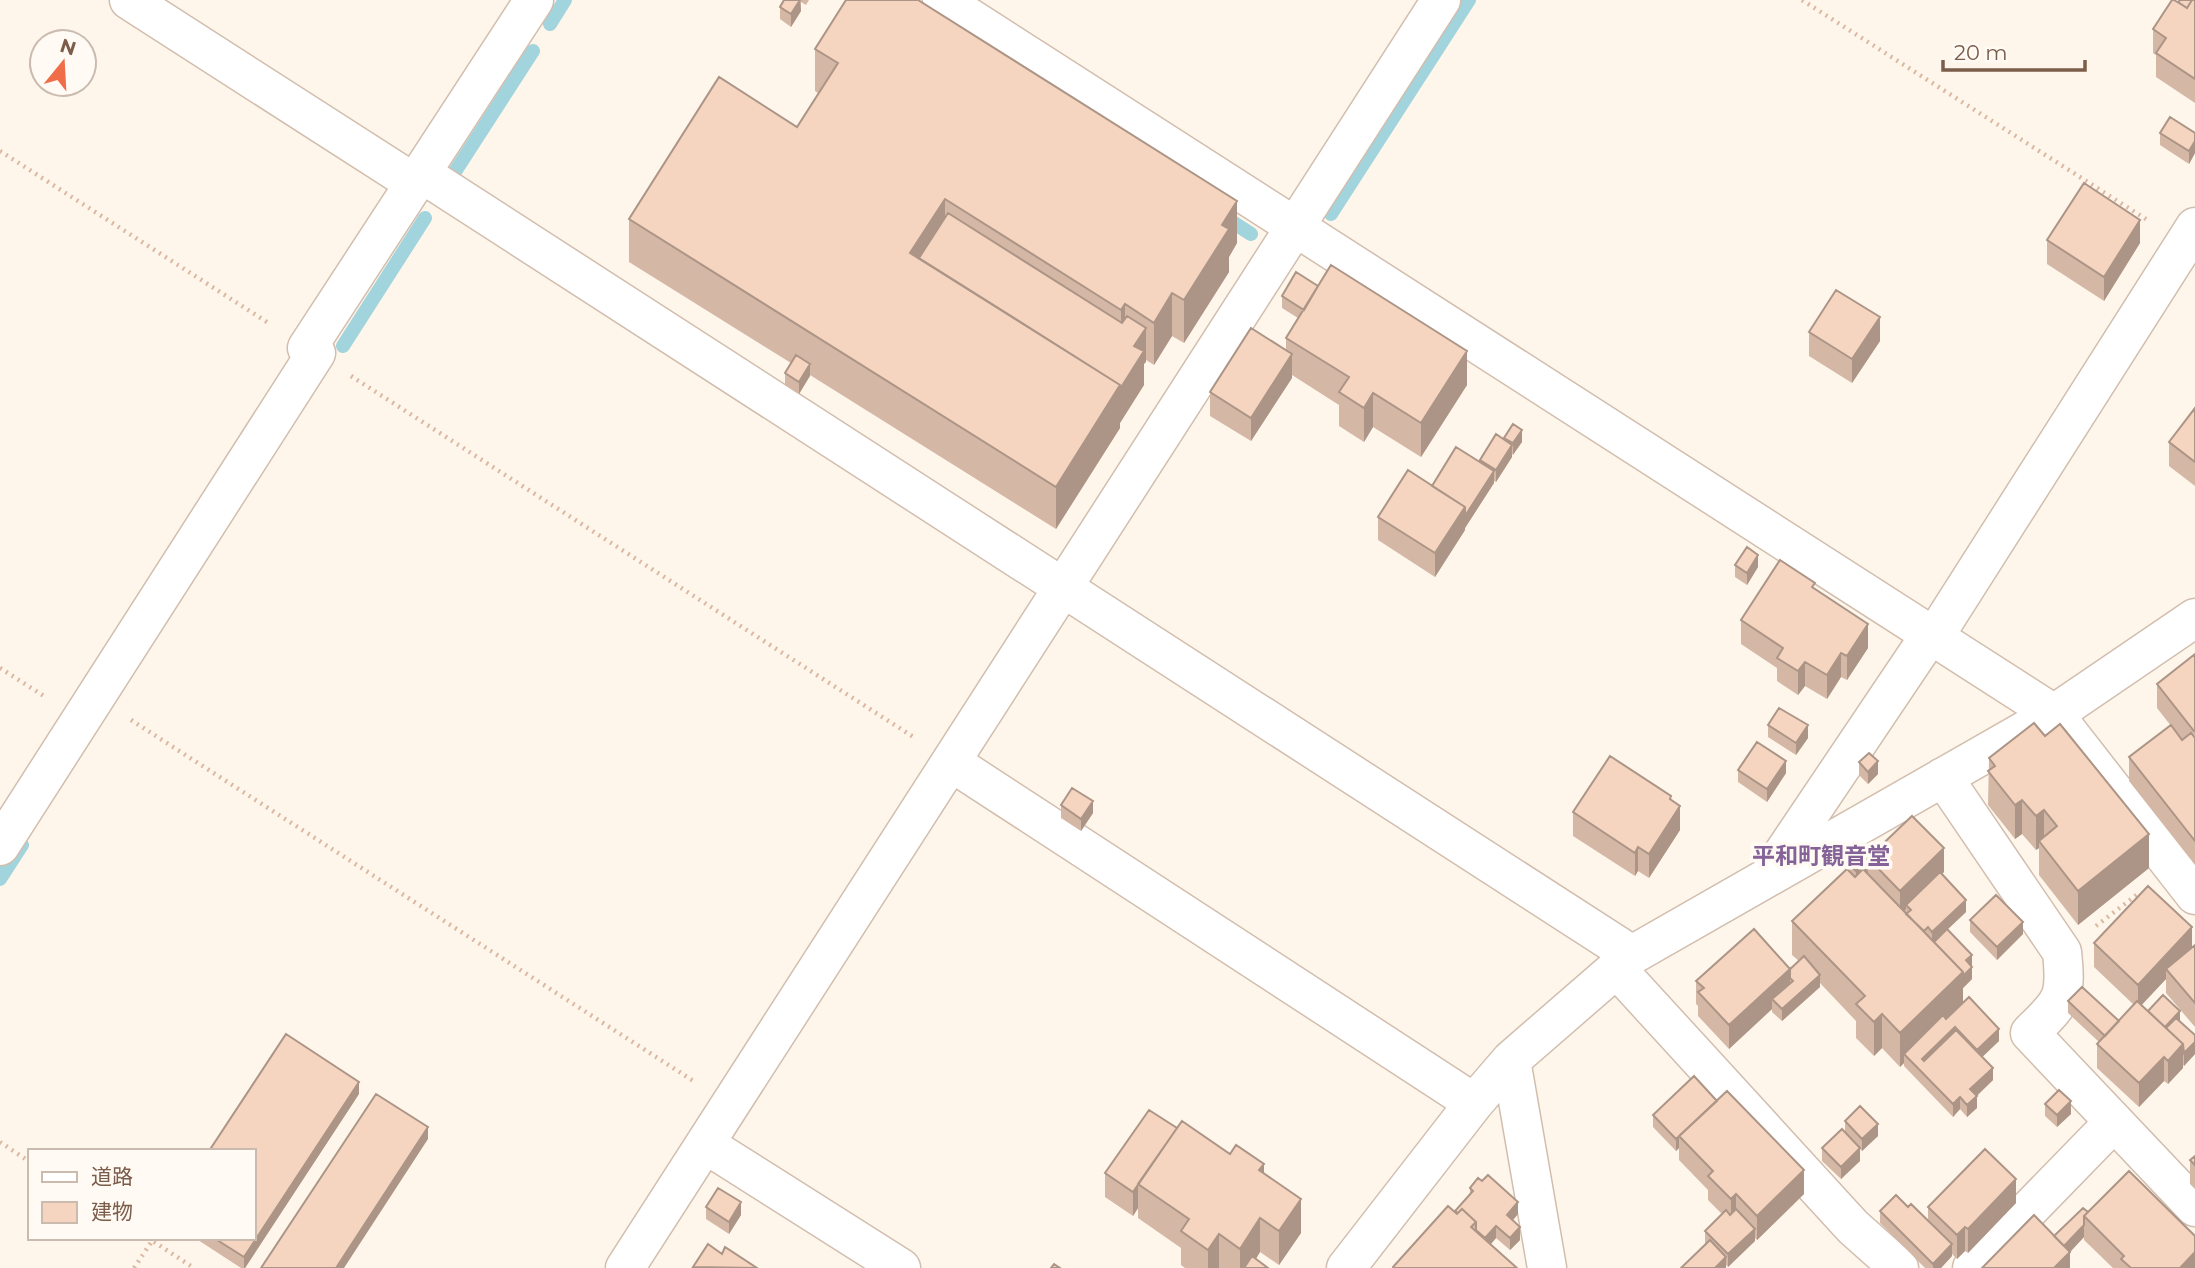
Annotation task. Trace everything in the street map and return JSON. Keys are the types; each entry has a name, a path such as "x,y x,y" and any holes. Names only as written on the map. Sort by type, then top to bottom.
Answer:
{"street":[{"path":"130,0 417,178 1064,588 1624,962 1853,1227 1899,1268"},
{"path":"0,846 312,351 417,178 534,0"},
{"path":"942,0 2054,714 2184,881"},
{"path":"625,1268 1441,0"},
{"path":"1768,878 1932,636 2190,235"},
{"path":"1346,1268 1511,1059 1624,962 2054,714 2195,618"},
{"path":"951,762 1474,1103"},
{"path":"1943,777 2062,952 2065,980 2058,1004 2030,1033 2195,1207"},
{"path":"1511,1059 1547,1268"},
{"path":"1972,1268 2115,1122"},
{"path":"705,1144 901,1268"}],"path":[{"path":"1802,0 2190,235"},
{"path":"0,151 951,762"},
{"path":"0,668 88,708 730,1105"},
{"path":"2062,952 2184,881"},
{"path":"0,1142 28,1161"},
{"path":"134,1268 149,1240"},
{"path":"152,1240 194,1268"}],"building":[{"path":"784,0 800,0 791,14 780,7"},
{"path":"846,0 918,0 1237,201 1222,225 1229,229 1184,300 1172,293 1154,323 1125,304 1121,310 945,199 910,253 1120,385 1056,487 629,219 719,77 797,127 838,63 815,49"},
{"path":"2172,0 2187,8 2192,0 2195,0 2195,79 2156,53 2166,38 2153,29"},
{"path":"2192,0 2187,8 2178,2"},
{"path":"2170,117 2195,133 2195,141 2189,151 2160,133"},
{"path":"2084,183 2140,220 2104,277 2047,240"},
{"path":"948,213 1122,323 1127,316 1146,328 1134,346 1144,351 1120,389 1120,385 919,258"},
{"path":"1331,265 1467,351 1421,423 1373,393 1364,408 1339,392 1349,377 1286,338"},
{"path":"1296,272 1318,286 1304,310 1282,296"},
{"path":"1836,290 1880,317 1852,359 1809,332"},
{"path":"1251,328 1292,354 1251,418 1210,392"},
{"path":"796,355 810,364 799,382 785,373"},
{"path":"2195,408 2195,462 2169,442"},
{"path":"1513,424 1522,430 1513,443 1504,438"},
{"path":"1496,434 1512,445 1496,470 1480,460"},
{"path":"1456,447 1494,471 1465,516 1465,507 1432,486"},
{"path":"1408,470 1465,507 1435,553 1378,517"},
{"path":"1747,547 1758,555 1747,573 1735,565"},
{"path":"1780,560 1815,583 1812,587 1868,624 1847,656 1841,653 1827,675 1805,662 1798,671 1777,658 1783,648 1741,620"},
{"path":"2195,654 2195,731 2194,731 2157,684"},
{"path":"1779,708 1808,725 1796,743 1768,725"},
{"path":"2034,723 2045,736 2060,724 2149,834 2078,891 2039,841 2057,826 2044,810 2036,816 2022,800 2015,805 1988,771 1995,766 1989,758"},
{"path":"2171,725 2182,740 2191,733 2195,738 2195,841 2129,757"},
{"path":"1757,742 1786,761 1767,789 1738,770"},
{"path":"1869,753 1878,761 1868,772 1859,762"},
{"path":"1610,756 1671,796 1670,799 1680,806 1649,854 1638,847 1635,853 1573,812"},
{"path":"1072,788 1093,801 1081,819 1061,805"},
{"path":"1912,816 1944,848 1900,891 1868,858"},
{"path":"1863,845 1872,854 1856,871 1846,861"},
{"path":"1847,869 1855,877 1863,869 1963,972 1900,1033 1882,1014 1874,1022 1856,1004 1865,996 1792,921"},
{"path":"1940,872 1966,900 1932,932 1928,927 1924,931 1906,914 1911,910 1906,905"},
{"path":"2148,886 2192,927 2138,985 2094,943"},
{"path":"1996,895 2023,922 1997,947 1970,920"},
{"path":"1754,929 1790,969 1729,1025 1698,992 1704,988 1696,981"},
{"path":"1947,929 1972,955 1966,960 1972,967 1963,976 1963,972 1934,942"},
{"path":"2195,945 2195,1003 2166,969"},
{"path":"1804,956 1820,975 1782,1009 1772,999 1793,981 1790,978 1790,969"},
{"path":"2082,987 2119,1021 2105,1036 2068,1001"},
{"path":"2163,995 2180,1011 2165,1027 2148,1011"},
{"path":"1969,997 1999,1029 1977,1050 1955,1027 1922,1059 1924,1061 1956,1030 1993,1068 1970,1089 1977,1096 1967,1105 1960,1097 1953,1104 1904,1054 1943,1015 1946,1019"},
{"path":"2137,1001 2183,1044 2168,1061 2164,1057 2139,1083 2097,1044"},
{"path":"2176,1018 2195,1035 2195,1042 2184,1053 2183,1044 2166,1028"},
{"path":"286,1034 359,1082 256,1239 256,1149 210,1149"},
{"path":"1694,1076 1717,1101 1676,1139 1653,1115"},
{"path":"2059,1090 2071,1101 2057,1115 2045,1104"},
{"path":"1727,1091 1804,1170 1757,1216 1736,1194 1731,1199 1708,1176 1713,1171 1679,1136"},
{"path":"376,1094 428,1127 336,1268 261,1268"},
{"path":"1860,1106 1878,1124 1862,1139 1845,1121"},
{"path":"1149,1110 1177,1128 1133,1192 1105,1173"},
{"path":"1182,1121 1230,1154 1236,1145 1264,1164 1259,1170 1301,1199 1279,1231 1260,1218 1240,1249 1219,1234 1208,1250 1181,1231 1189,1219 1138,1184"},
{"path":"1842,1129 1860,1148 1841,1167 1822,1148"},
{"path":"1985,1149 2016,1179 1968,1229 1965,1227 1957,1235 1928,1207"},
{"path":"2129,1171 2195,1236 2195,1252 2180,1268 2131,1268 2121,1259 2124,1256 2084,1216"},
{"path":"1488,1175 1518,1202 1507,1215 1520,1227 1510,1238 1496,1226 1485,1238 1476,1230 1476,1222 1462,1209 1458,1213 1455,1211 1473,1191 1470,1188 1478,1178 1482,1181"},
{"path":"718,1188 741,1202 729,1222 706,1207"},
{"path":"1896,1195 1908,1207 1911,1204 1952,1244 1933,1264 1880,1211"},
{"path":"1448,1206 1457,1214 1462,1209 1476,1222 1471,1227 1517,1268 1394,1268"},
{"path":"2083,1208 2088,1212 2084,1216 2084,1225 2064,1246 2054,1236"},
{"path":"1736,1209 1755,1229 1728,1254 1705,1231 1726,1210 1730,1215"},
{"path":"2034,1215 2070,1252 2054,1268 1982,1268"},
{"path":"217,1240 255,1240 244,1257"},
{"path":"1710,1240 1726,1257 1715,1268 1681,1268"},
{"path":"708,1244 722,1254 725,1247 757,1268 693,1267"},
{"path":"1252,1256 1268,1268 1244,1268"}],"waterway":[{"path":"550,24 565,0"},
{"path":"1331,214 1469,0"},
{"path":"449,181 533,51"},
{"path":"1223,216 1251,234"},
{"path":"343,346 425,218"},
{"path":"0,879 22,845"}],"district":[{"name":"平和町観音堂","path":"1821,856"}]}
